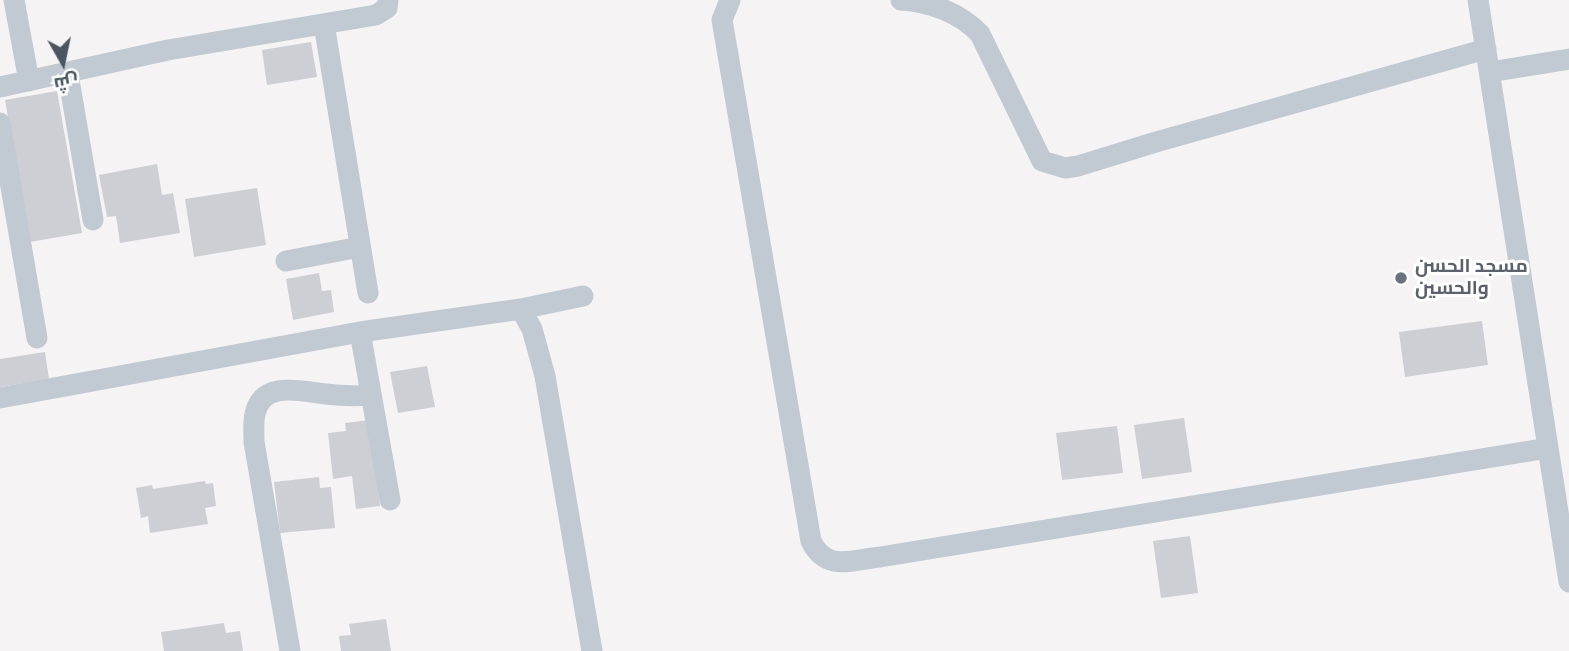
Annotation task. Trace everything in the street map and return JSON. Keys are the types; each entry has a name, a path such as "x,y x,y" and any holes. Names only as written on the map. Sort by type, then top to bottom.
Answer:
{"street":[{"path":"13,0 29,81"},
{"path":"0,87 169,50 376,15 387,8 388,0"},
{"path":"730,0 722,20 808,527 818,555 835,563 1548,448"},
{"path":"901,0 919,1 945,10 968,22 980,34 1042,161 1065,168 1486,49"},
{"path":"1478,0 1569,582"},
{"path":"324,24 368,293"},
{"path":"1490,72 1569,59"},
{"path":"68,74 93,220"},
{"path":"0,123 37,338"},
{"path":"286,261 360,247"},
{"path":"0,398 360,331 521,309 583,296"},
{"path":"521,309 533,329 545,376 592,651"},
{"path":"360,331 390,500"},
{"path":"290,651 254,442 255,413 262,400 282,389 297,388 323,394 371,396"}],"building":[{"path":"311,42 317,77 267,85 262,50"},
{"path":"57,91 82,233 30,242 5,100"},
{"path":"157,164 162,195 173,193 180,233 120,243 116,216 107,217 99,175"},
{"path":"257,188 266,245 194,257 185,199"},
{"path":"319,273 322,291 331,290 334,312 293,320 286,279"},
{"path":"1482,321 1488,365 1405,377 1399,332"},
{"path":"45,352 49,379 0,387 0,359"},
{"path":"427,366 435,407 398,413 390,372"},
{"path":"1184,418 1192,472 1142,479 1134,425"},
{"path":"369,420 380,506 356,509 352,476 333,479 328,433 346,431 345,423"},
{"path":"1117,426 1123,473 1062,480 1056,433"},
{"path":"319,477 320,488 331,487 335,528 280,533 274,482"},
{"path":"205,481 206,484 213,483 216,506 205,508 208,524 150,533 148,516 141,518 136,488 152,485 153,489"},
{"path":"1190,536 1198,593 1161,598 1153,541"},
{"path":"386,619 391,651 341,651 339,636 351,635 349,624"},
{"path":"224,623 226,633 240,631 243,651 164,651 161,632"}],"place":[{"name":"مسجد الحسن والحسين","path":"1401,278"}]}
